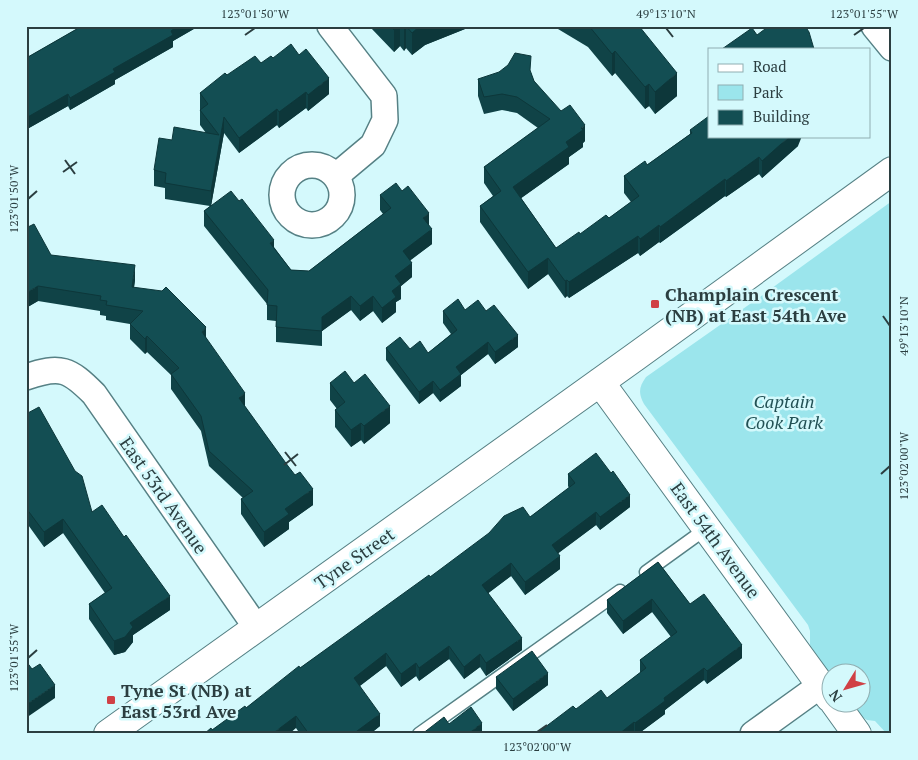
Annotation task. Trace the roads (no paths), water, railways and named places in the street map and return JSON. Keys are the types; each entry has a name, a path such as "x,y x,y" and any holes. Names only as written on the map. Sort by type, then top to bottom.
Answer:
{"street":[{"path":"330,26 384,96 385,120 373,145 336,176"},
{"path":"874,26 892,48"},
{"name":"Tyne Street","path":"108,734 892,171"},
{"name":"East 53rd Avenue","path":"26,377 43,372 63,370 80,380 94,394 256,628"},
{"name":"East 54th Avenue","path":"600,382 820,684"},
{"path":"753,734 820,699"},
{"name":"East 54th Avenue","path":"840,712 856,734"}],"lane":[{"path":"419,734 707,528"}],"place":[{"name":"Champlain Crescent (NB) at East 54th Ave","path":"655,304"},
{"name":"Tyne St (NB) at East 53rd Ave","path":"111,700"}],"park label":[{"name":"Captain Cook Park","path":"784,411"}]}
